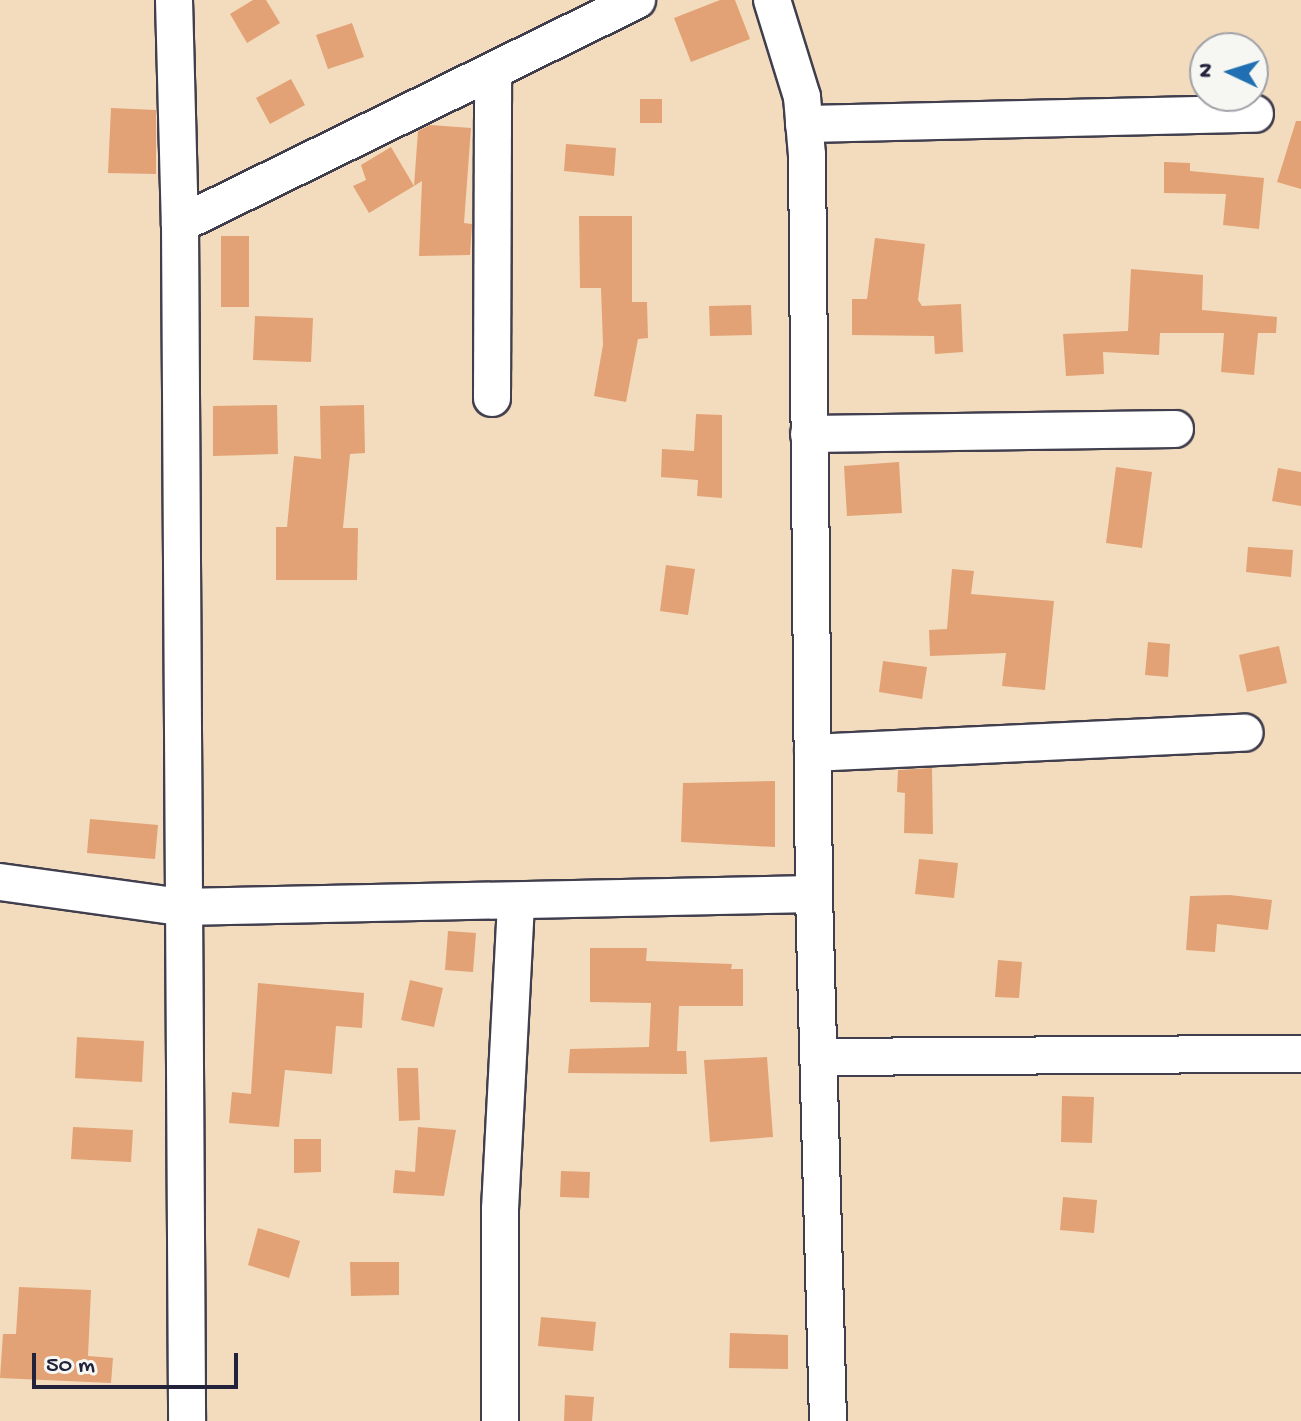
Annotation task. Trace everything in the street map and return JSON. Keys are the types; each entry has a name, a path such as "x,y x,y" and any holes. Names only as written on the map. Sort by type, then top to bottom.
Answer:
{"street":[{"path":"174,0 180,224 181,907 187,1421"},
{"path":"180,224 637,0"},
{"path":"772,0 802,97 804,124 814,894 822,1057 828,1421"},
{"path":"492,398 493,72"},
{"path":"804,124 1255,114"},
{"path":"809,434 1175,429"},
{"path":"813,753 1245,733"},
{"path":"0,882 181,907 516,903 814,894"},
{"path":"500,1421 500,1209 516,903"},
{"path":"822,1057 1301,1054"}],"building":[{"path":"253,0 266,0 280,23 247,43 230,14"},
{"path":"720,0 735,0 750,39 691,62 674,18"},
{"path":"352,23 364,57 328,69 316,35"},
{"path":"291,79 305,105 270,124 256,98"},
{"path":"640,99 662,99 662,123 640,123"},
{"path":"111,108 156,110 156,174 108,173"},
{"path":"1296,121 1301,121 1301,189 1277,182"},
{"path":"430,125 471,128 464,223 472,224 470,255 419,256 422,181 414,186 418,131"},
{"path":"566,144 616,148 614,176 564,171"},
{"path":"391,147 414,186 369,213 353,186 366,180 361,165"},
{"path":"1164,162 1190,163 1190,171 1264,178 1259,229 1223,225 1226,194 1164,193"},
{"path":"579,216 632,216 632,302 647,302 648,338 638,339 626,402 594,396 603,345 601,288 580,288"},
{"path":"221,236 249,236 249,307 221,307"},
{"path":"875,238 925,244 918,300 922,306 961,304 963,352 935,354 934,336 852,335 852,299 867,299"},
{"path":"1131,269 1203,275 1202,310 1277,317 1276,333 1258,333 1254,375 1221,372 1224,333 1160,333 1159,355 1103,352 1104,374 1066,376 1063,334 1128,331"},
{"path":"751,305 752,335 710,336 709,306"},
{"path":"255,316 313,318 311,362 253,360"},
{"path":"277,405 278,454 213,456 213,406"},
{"path":"364,405 365,453 350,454 343,528 358,528 357,580 276,580 276,527 287,527 294,456 321,459 320,406"},
{"path":"696,414 722,415 722,498 697,496 698,480 661,477 662,449 694,451"},
{"path":"899,462 902,513 847,516 844,466"},
{"path":"1116,467 1152,472 1142,548 1106,543"},
{"path":"1278,468 1301,472 1301,506 1272,501"},
{"path":"1248,547 1293,550 1291,577 1246,572"},
{"path":"666,565 695,569 688,615 660,611"},
{"path":"952,569 974,571 971,594 1054,601 1045,690 1002,686 1006,653 930,656 929,630 947,629"},
{"path":"1148,642 1170,644 1168,677 1145,675"},
{"path":"1279,646 1287,683 1247,692 1239,655"},
{"path":"883,661 927,667 922,699 879,692"},
{"path":"932,768 933,834 904,833 905,793 897,792 898,770"},
{"path":"775,781 775,847 681,842 683,783"},
{"path":"90,819 158,825 155,859 87,853"},
{"path":"919,859 958,863 954,898 915,894"},
{"path":"1230,895 1272,900 1268,930 1217,924 1215,952 1186,950 1190,896"},
{"path":"448,931 476,933 473,972 445,970"},
{"path":"590,948 647,948 646,961 732,964 731,969 743,969 743,1006 679,1006 677,1051 686,1051 687,1074 568,1073 570,1049 649,1047 651,1003 590,1002"},
{"path":"998,960 1022,962 1019,998 995,997"},
{"path":"410,980 443,988 434,1027 401,1020"},
{"path":"258,983 364,993 362,1028 336,1026 332,1074 285,1070 279,1127 229,1123 232,1092 251,1094"},
{"path":"77,1037 144,1041 142,1082 75,1078"},
{"path":"767,1057 773,1137 710,1142 704,1060"},
{"path":"397,1068 418,1068 420,1120 399,1121"},
{"path":"1062,1096 1094,1097 1092,1143 1061,1142"},
{"path":"73,1127 133,1130 131,1162 71,1159"},
{"path":"418,1127 456,1130 444,1196 393,1193 395,1170 415,1172"},
{"path":"294,1139 321,1139 321,1172 294,1173"},
{"path":"561,1171 590,1172 589,1198 560,1197"},
{"path":"1063,1197 1097,1200 1094,1233 1060,1230"},
{"path":"258,1228 300,1241 289,1278 248,1265"},
{"path":"350,1262 399,1262 399,1295 351,1296"},
{"path":"19,1287 91,1290 88,1356 113,1358 111,1383 0,1378 3,1334 16,1334"},
{"path":"541,1317 596,1322 593,1351 538,1346"},
{"path":"730,1333 788,1335 788,1369 729,1368"},
{"path":"565,1395 594,1397 592,1421 564,1421"}]}
